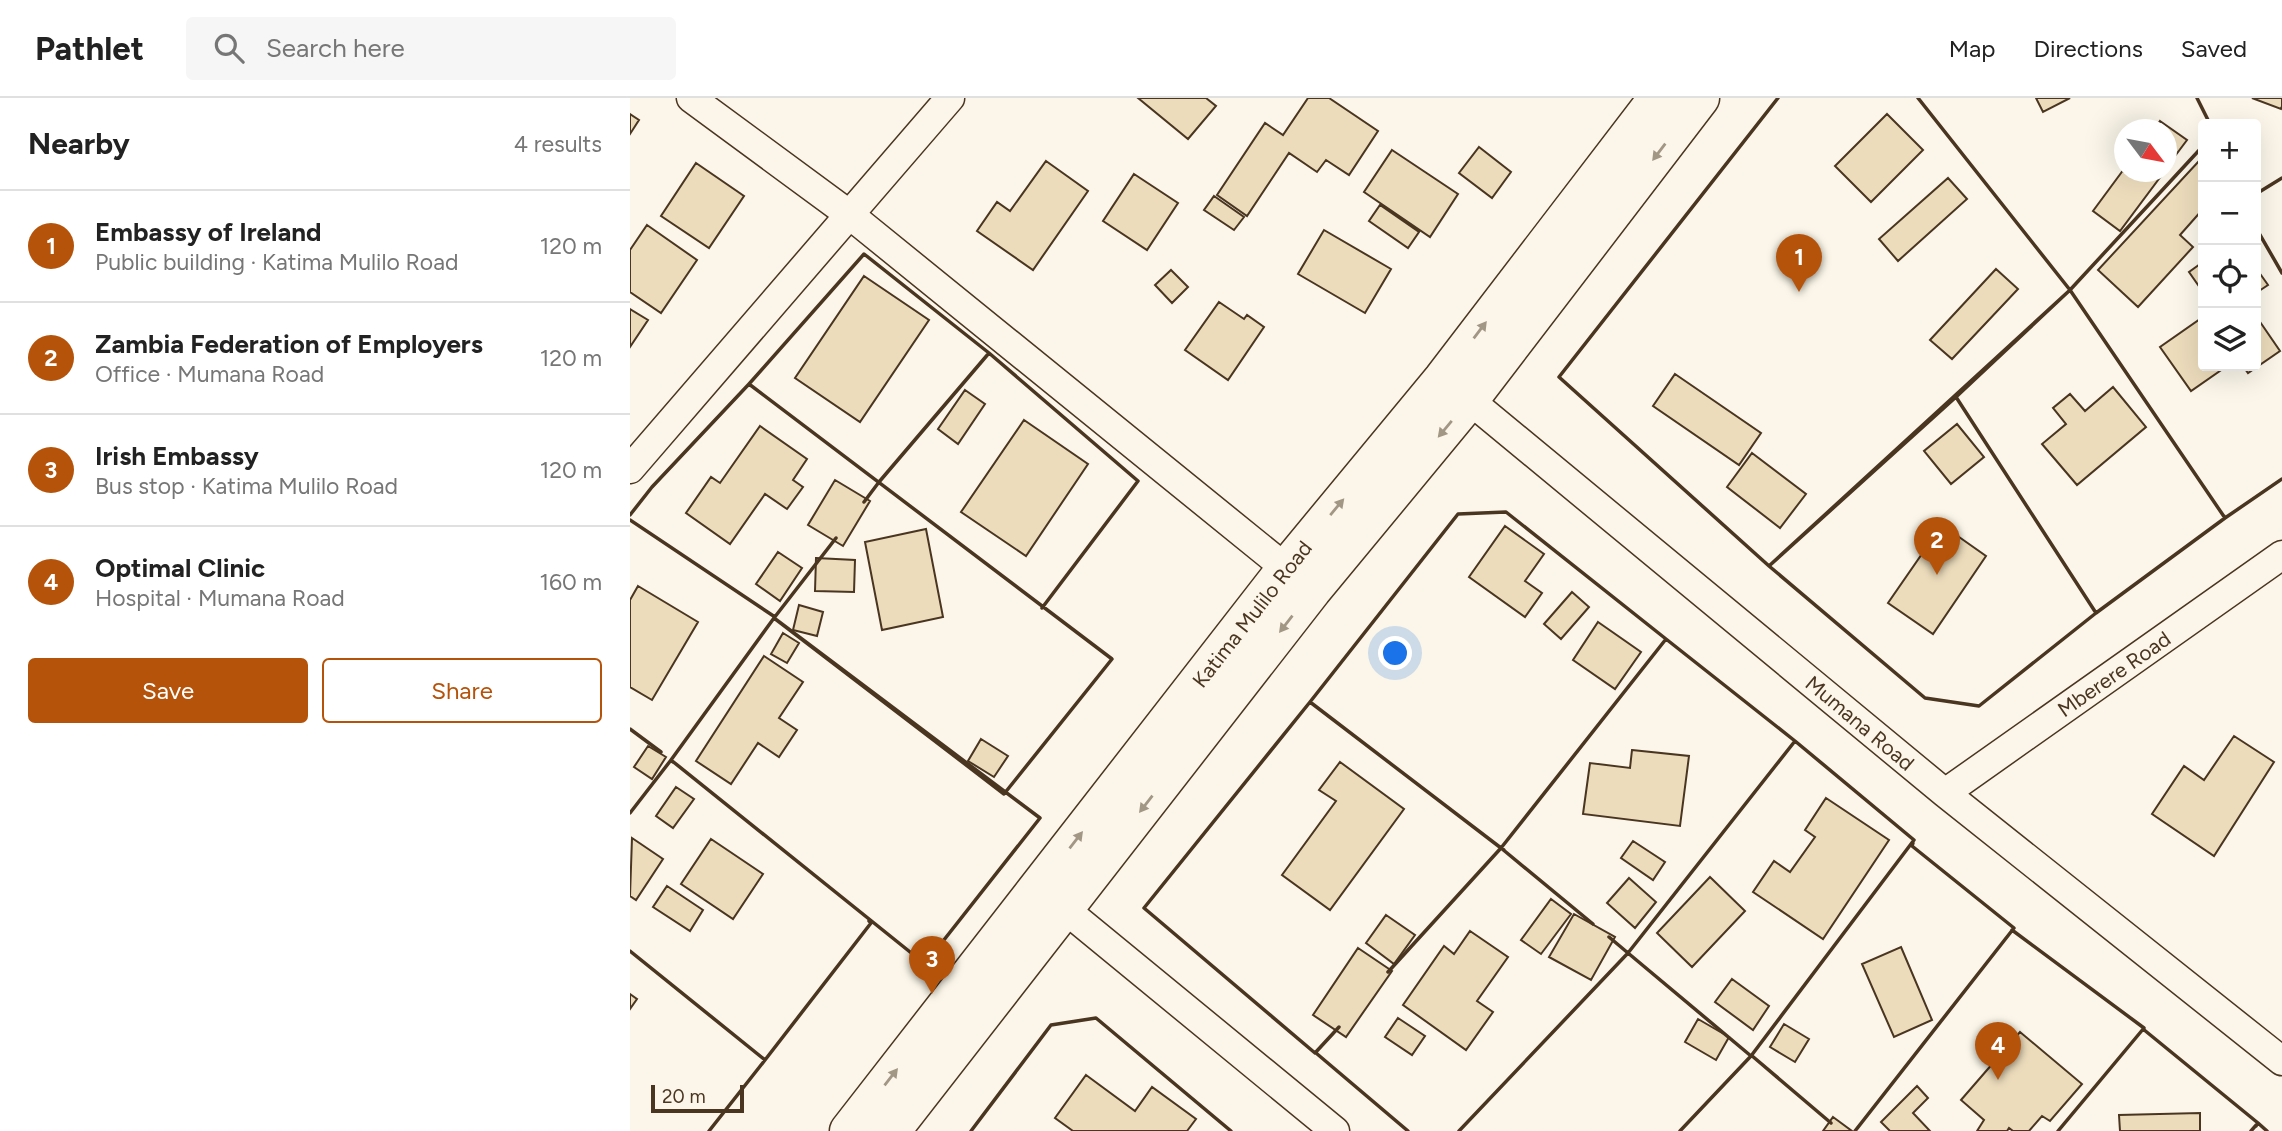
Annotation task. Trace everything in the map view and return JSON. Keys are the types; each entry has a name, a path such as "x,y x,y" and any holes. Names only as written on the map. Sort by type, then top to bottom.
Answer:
{"main road":[{"name":"Katima Mulilo Road","path":"1456,390 1658,98"},
{"name":"Katima Mulilo Road","path":"891,1131 1052,899 1299,579 1700,98"},
{"name":"Katima Mulilo Road","path":"849,1131 1052,899"}],"street":[{"path":"691,98 849,215 1299,579"},
{"path":"630,469 950,98"},
{"name":"Mumana Road","path":"1456,390 1945,793 2282,1060"},
{"name":"Mberere Road","path":"1945,793 2282,555"},
{"path":"1052,899 1335,1131"}],"building":[{"path":"1138,98 1206,98 1216,106 1188,139"},
{"path":"1308,98 1329,98 1378,131 1349,175 1326,160 1317,172 1289,153 1247,216 1217,195 1265,123 1283,135"},
{"path":"2036,98 2070,98 2043,112"},
{"path":"2252,98 2282,98 2282,106 2281,109"},
{"path":"630,114 639,120 630,134"},
{"path":"1887,114 1923,150 1871,202 1835,166"},
{"path":"2177,133 2187,140 2177,153"},
{"path":"1479,147 1511,172 1492,198 1459,173"},
{"path":"1392,150 1458,194 1430,237 1364,192"},
{"path":"1046,161 1088,191 1033,270 977,231 997,202 1010,211"},
{"path":"2198,162 2198,215 2180,235 2193,247 2138,307 2098,270"},
{"path":"696,163 744,196 709,248 661,216"},
{"path":"1134,174 1178,203 1147,250 1103,221"},
{"path":"1948,178 1967,199 1898,261 1879,239"},
{"path":"2114,182 2157,182 2120,231 2093,211"},
{"path":"1214,196 1244,217 1234,230 1204,210"},
{"path":"1380,205 1419,232 1408,248 1369,221"},
{"path":"647,225 697,260 661,313 630,292 630,250"},
{"path":"1324,230 1391,269 1365,313 1298,274"},
{"path":"2198,266 2198,285 2189,272"},
{"path":"1996,269 2018,289 1952,359 1930,340"},
{"path":"1171,270 1188,287 1172,303 1155,285"},
{"path":"2261,275 2268,285 2261,290"},
{"path":"864,276 929,320 860,422 795,378"},
{"path":"1219,302 1244,319 1247,315 1264,327 1228,380 1185,350"},
{"path":"630,309 648,320 630,347"},
{"path":"2198,320 2198,371 2220,371 2191,391 2160,347"},
{"path":"2261,323 2280,351 2261,364"},
{"path":"1675,374 1761,433 1739,465 1653,406"},
{"path":"2113,387 2146,427 2077,485 2042,444 2066,424 2053,408 2070,394 2085,411"},
{"path":"965,390 985,404 958,444 938,429"},
{"path":"1024,420 1088,464 1026,556 961,512"},
{"path":"1957,424 1984,457 1951,484 1924,451"},
{"path":"760,426 807,459 793,480 803,487 787,509 765,494 730,544 686,513 711,477 720,483"},
{"path":"1752,453 1806,494 1780,528 1727,487"},
{"path":"835,480 870,501 843,546 808,525"},
{"path":"1942,525 1986,556 1933,634 1888,603"},
{"path":"1505,526 1544,554 1525,581 1542,593 1525,617 1469,577"},
{"path":"926,529 943,617 882,630 865,542"},
{"path":"778,552 802,568 780,601 756,584"},
{"path":"816,558 855,560 854,592 815,591"},
{"path":"638,586 698,622 652,700 630,687 630,600"},
{"path":"1572,592 1589,607 1561,639 1544,624"},
{"path":"799,605 823,612 817,636 793,630"},
{"path":"1598,622 1641,652 1615,689 1573,660"},
{"path":"783,633 799,643 787,663 771,654"},
{"path":"764,656 803,682 779,718 797,730 779,757 758,743 731,784 696,761"},
{"path":"2234,736 2274,762 2214,856 2152,814 2184,766 2204,780"},
{"path":"981,739 1008,756 994,777 968,761"},
{"path":"648,746 666,757 652,779 634,767"},
{"path":"1632,750 1689,756 1680,826 1583,814 1590,763 1630,768"},
{"path":"1340,762 1404,809 1330,910 1282,875 1336,801 1319,790"},
{"path":"676,787 694,799 673,828 656,816"},
{"path":"1826,798 1889,840 1823,939 1753,892 1774,861 1790,872 1815,837 1805,830"},
{"path":"632,838 663,859 636,900 630,896"},
{"path":"711,839 763,874 733,919 681,884"},
{"path":"1633,841 1665,862 1653,880 1621,858"},
{"path":"1710,877 1745,911 1692,967 1657,933"},
{"path":"1629,878 1656,902 1635,928 1607,903"},
{"path":"667,886 703,910 690,931 653,907"},
{"path":"1551,899 1571,914 1541,954 1521,940"},
{"path":"1574,914 1615,937 1591,980 1549,957"},
{"path":"1386,915 1415,935 1394,964 1366,943"},
{"path":"1470,931 1508,957 1477,1001 1493,1012 1466,1050 1403,1005 1444,946 1454,954"},
{"path":"1901,947 1932,1020 1894,1037 1862,964"},
{"path":"1358,948 1392,971 1346,1037 1313,1015"},
{"path":"1732,979 1769,1006 1753,1030 1715,1002"},
{"path":"630,994 637,999 630,1009"},
{"path":"1398,1018 1425,1036 1412,1055 1385,1037"},
{"path":"1698,1019 1729,1037 1716,1060 1685,1042"},
{"path":"1784,1024 1809,1039 1795,1062 1770,1047"},
{"path":"2020,1032 2082,1084 2050,1121 2042,1116 2029,1131 2013,1131 2009,1128 2007,1131 1977,1131 1984,1120 1961,1100"},
{"path":"1086,1075 1135,1111 1152,1087 1196,1119 1187,1131 1073,1131 1055,1118"},
{"path":"1917,1086 1928,1098 1913,1113 1930,1131 1890,1131 1881,1122"},
{"path":"2200,1113 2200,1131 2120,1131 2119,1115"},
{"path":"1833,1117 1852,1131 1823,1131"}],"wall":[{"path":"1778,98 1559,377 1769,566 2070,290 1918,98"},
{"path":"2197,98 2208,119"},
{"path":"2070,290 2198,151"},
{"path":"2261,191 2282,178"},
{"path":"2261,237 2282,273"},
{"path":"836,538 774,618 1004,794 1112,659 749,384 864,254 989,353 879,482"},
{"path":"2070,290 2225,518 2096,613 1956,397 2070,290"},
{"path":"989,353 1138,481 1042,608"},
{"path":"630,515 652,487 749,384"},
{"path":"1956,397 2096,613 1979,706 1925,698 1769,566 1956,397"},
{"path":"2224,516 2225,518 2282,479"},
{"path":"864,502 879,482"},
{"path":"1506,512 1666,639 1501,848 1310,702 1458,514 1506,512"},
{"path":"630,520 775,617"},
{"path":"774,618 1040,818 925,964 671,760 774,618"},
{"path":"1504,850 1501,848 1666,639 1795,741 1628,953"},
{"path":"1339,1027 1315,1053 1144,908 1310,702 1501,848 1593,924"},
{"path":"630,729 661,752"},
{"path":"1795,741 1914,840 1751,1056 1628,953 1795,741"},
{"path":"630,813 671,760 673,762"},
{"path":"1855,1131 2014,928 1912,846 1913,843"},
{"path":"1388,972 1501,848"},
{"path":"630,951 765,1060 871,923 869,921"},
{"path":"2012,930 2144,1028 2058,1131"},
{"path":"1459,1131 1628,953 1609,937"},
{"path":"1628,953 1751,1056 1680,1131"},
{"path":"971,1131 1051,1025 1096,1018 1231,1131"},
{"path":"2143,1029 2258,1123 2251,1131"},
{"path":"1316,1053 1408,1131"},
{"path":"1751,1055 1831,1123"},
{"path":"709,1131 765,1060"},
{"path":"2256,1126 2258,1123 2267,1131"}],"place":[{"name":"Embassy of Ireland","path":"1799,292"},
{"name":"Zambia Federation of Employers","path":"1937,575"},
{"name":"Irish Embassy","path":"932,994"},
{"name":"Optimal Clinic","path":"1998,1080"}]}
